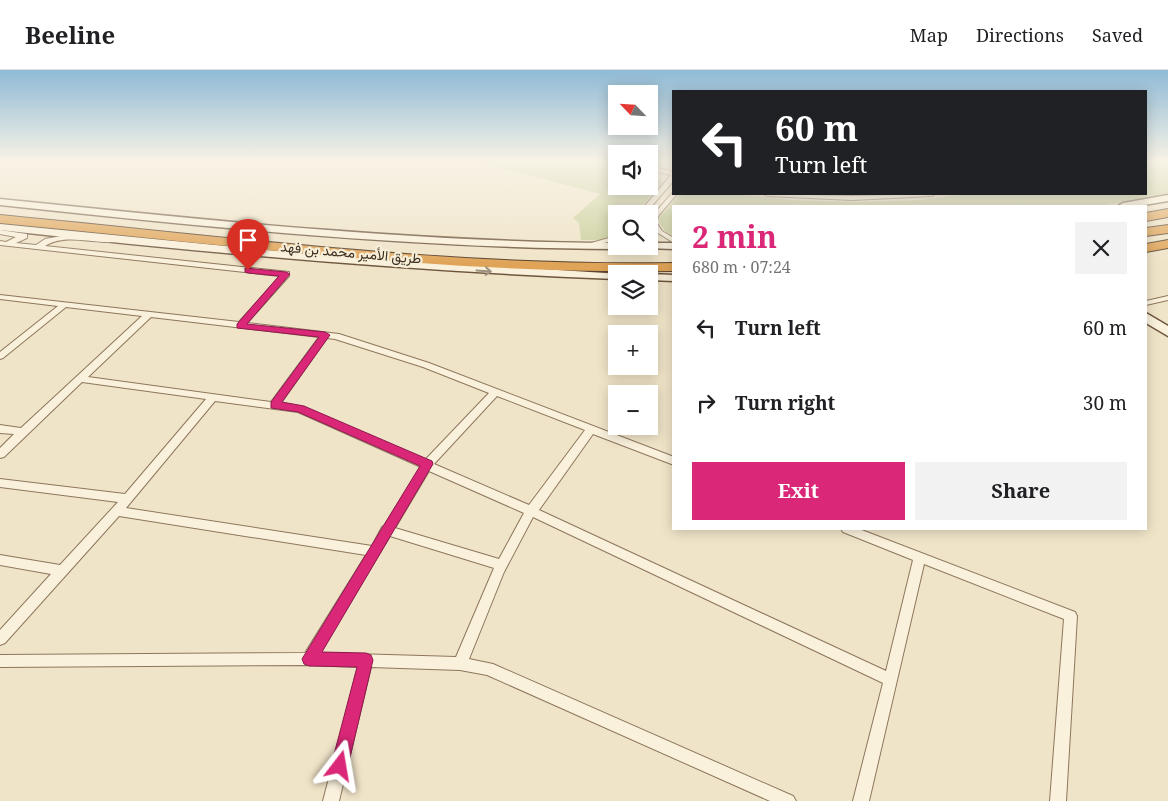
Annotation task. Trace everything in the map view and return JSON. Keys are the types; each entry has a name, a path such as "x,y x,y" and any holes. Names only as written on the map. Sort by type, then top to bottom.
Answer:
{"highway":[{"path":"1147,210 1168,206"},
{"name":"طريق الأمير محمد بن فهد","path":"0,210 289,238 393,246 567,255 672,255"},
{"path":"1147,217 1168,213"},
{"name":"طريق الأمير محمد بن فهد","path":"0,219 411,258 618,268 672,267"},
{"path":"1147,232 1168,229"},
{"path":"188,238 198,242 266,253"},
{"path":"1147,249 1168,245"}],"main road":[{"path":"1130,205 1168,198"},
{"path":"0,202 384,238 608,246"},
{"path":"0,227 487,272 608,276"},
{"path":"658,246 672,246"},
{"path":"658,278 672,278"},
{"path":"1147,318 1168,332"}],"street":[{"path":"671,196 656,215 653,222 660,232 672,240"},
{"path":"808,196 845,198 886,196"},
{"path":"0,232 24,236 4,243"},
{"path":"39,246 56,237 107,242 118,239"},
{"path":"580,246 608,240"},
{"path":"4,243 286,274 240,326"},
{"path":"0,297 325,335 362,343 496,392 672,460"},
{"path":"1147,303 1168,298"},
{"path":"0,356 64,305"},
{"path":"0,454 148,315"},
{"path":"274,405 325,335"},
{"path":"80,379 300,409 531,511 891,680"},
{"path":"309,659 428,464 496,392"},
{"path":"0,639 127,499 213,397"},
{"path":"0,429 23,432"},
{"path":"460,664 502,565 531,511 591,429"},
{"path":"0,483 127,499"},
{"path":"116,511 374,551"},
{"path":"386,530 502,565"},
{"path":"850,530 1071,616 1058,801"},
{"path":"862,801 920,558"},
{"path":"0,560 62,571"},
{"path":"0,661 309,659 460,664 488,669 788,801"},
{"path":"331,801 366,660"}],"green space":[{"path":"598,196 651,196 643,205 608,205 608,237 599,240 581,240 579,223 573,218"},
{"path":"678,196 753,196 791,200 855,202 920,200 950,196 1161,196 1107,205 672,205 672,235 665,231 659,222 661,216"}],"route":[{"path":"248,270 286,274 240,326 325,335 274,405 300,409 428,464 309,659 366,660 340,766"}]}
